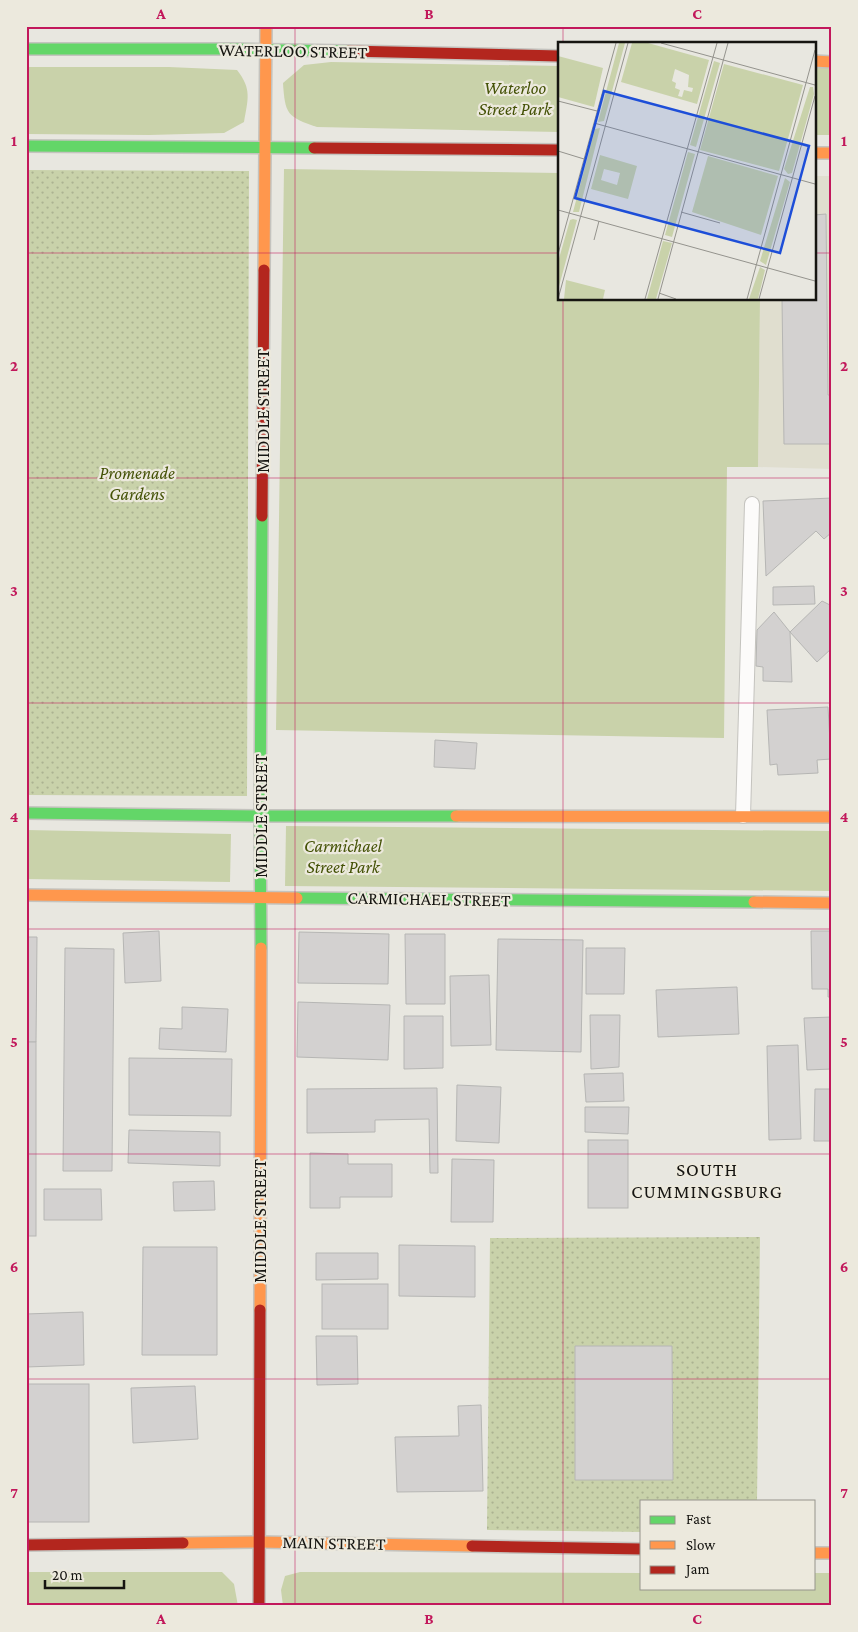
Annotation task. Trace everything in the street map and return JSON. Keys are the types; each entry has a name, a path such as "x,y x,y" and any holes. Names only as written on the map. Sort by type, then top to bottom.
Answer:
{"street":[{"name":"MIDDLE STREET","path":"259,1606 260,816 266,26"},
{"name":"WATERLOO STREET","path":"26,48 266,50 558,56"},
{"path":"816,61 832,62"},
{"path":"26,146 558,150"},
{"path":"816,152 832,153"},
{"path":"26,813 260,816 832,817"},
{"name":"CARMICHAEL STREET","path":"26,895 832,904"},
{"name":"MAIN STREET","path":"26,1545 259,1542 640,1549"},
{"path":"816,1553 832,1553"}],"lane":[{"path":"744,816 752,504"}],"shaded area":[{"path":"816,176 832,176 832,469 758,467 760,300 816,300"}],"green space":[{"name":"Waterloo Street Park","path":"331,62 558,66 558,132 317,127 294,117 285,102 283,83 304,65"},
{"path":"26,67 169,67 237,70 245,83 248,95 244,122 224,133 149,135 26,134"},
{"path":"816,68 832,68 832,135 816,135"},
{"path":"284,169 558,173 558,300 760,300 758,467 727,467 724,738 276,730"},
{"name":"Promenade Gardens","path":"26,170 249,171 247,796 26,795"},
{"name":"Carmichael Street Park","path":"286,826 832,831 832,891 285,886"},
{"path":"26,830 231,834 230,882 26,879"},
{"path":"760,1237 757,1500 640,1500 640,1532 487,1530 490,1238","holes":["575,1346 672,1346 673,1480"]},
{"path":"26,1572 222,1572 234,1584 238,1606 26,1606"},
{"path":"300,1572 640,1573 640,1590 816,1590 816,1573 832,1573 832,1606 283,1606 281,1590 285,1576"}],"building":[{"path":"826,214 828,395 832,395 832,444 784,444 782,300 816,300 816,215"},
{"path":"832,498 832,532 824,539 816,531 766,576 763,501"},
{"path":"814,586 815,604 773,605 773,587"},
{"path":"822,601 832,606 832,648 817,662 790,632"},
{"path":"774,612 790,632 792,682 763,681 763,667 756,666 757,630"},
{"path":"828,707 831,759 817,760 818,773 778,775 777,764 770,765 767,710"},
{"path":"435,740 477,743 475,769 434,767"},
{"path":"159,931 161,981 125,983 123,933"},
{"path":"811,931 832,931 832,997 828,997 828,989 812,989"},
{"path":"299,932 389,934 388,984 298,983"},
{"path":"405,934 445,934 445,1004 406,1004"},
{"path":"26,937 37,937 36,1042 26,1042"},
{"path":"498,939 583,940 581,1052 496,1050"},
{"path":"65,948 114,949 112,1171 63,1171"},
{"path":"586,948 625,948 624,994 586,994"},
{"path":"489,975 491,1045 451,1046 450,976"},
{"path":"737,987 739,1034 658,1037 656,990"},
{"path":"298,1002 390,1005 388,1060 297,1057"},
{"path":"182,1007 228,1009 226,1052 159,1049 160,1028 182,1029"},
{"path":"590,1015 620,1015 619,1067 591,1069"},
{"path":"404,1016 443,1016 443,1068 404,1069"},
{"path":"832,1017 832,1069 807,1070 804,1018"},
{"path":"26,1042 36,1042 36,1236 26,1236"},
{"path":"798,1045 801,1139 769,1140 767,1046"},
{"path":"129,1058 232,1059 231,1116 129,1115"},
{"path":"623,1073 624,1101 586,1102 584,1074"},
{"path":"457,1085 501,1087 499,1143 456,1141"},
{"path":"437,1088 438,1173 430,1173 429,1119 375,1120 375,1132 307,1133 307,1089"},
{"path":"815,1089 831,1089 831,1141 814,1141"},
{"path":"585,1107 629,1107 628,1134 585,1132"},
{"path":"129,1130 220,1132 220,1166 128,1163"},
{"path":"588,1140 628,1140 628,1208 588,1208"},
{"path":"310,1153 348,1154 348,1164 392,1164 392,1197 340,1197 340,1208 310,1208"},
{"path":"452,1159 494,1160 493,1222 451,1222"},
{"path":"214,1181 215,1210 174,1211 173,1182"},
{"path":"44,1189 101,1189 102,1220 44,1220"},
{"path":"399,1245 475,1246 475,1297 399,1296"},
{"path":"143,1247 217,1247 217,1355 142,1355"},
{"path":"316,1253 378,1253 378,1279 316,1280"},
{"path":"322,1284 388,1284 388,1329 322,1329"},
{"path":"83,1312 84,1365 26,1367 26,1314"},
{"path":"316,1336 357,1336 358,1384 317,1385"},
{"path":"575,1346 672,1346 673,1480 575,1480"},
{"path":"26,1384 89,1384 89,1522 26,1522"},
{"path":"195,1386 198,1439 133,1443 131,1388"},
{"path":"481,1405 483,1491 397,1492 395,1437 459,1436 458,1406"}],"traffic: fast":[{"path":"26,49 348,51"},
{"path":"26,146 314,148"},
{"path":"261,948 262,516"},
{"path":"26,813 456,816"},
{"path":"297,898 754,902"}],"traffic: slow":[{"path":"264,270 266,26"},
{"path":"816,61 832,62"},
{"path":"816,153 832,153"},
{"path":"456,816 832,817"},
{"path":"26,895 297,898"},
{"path":"754,902 832,903"},
{"path":"260,1310 261,948"},
{"path":"183,1543 259,1542 472,1546"},
{"path":"816,1553 832,1553"}],"traffic: jam":[{"path":"348,51 558,56"},
{"path":"314,148 558,150"},
{"path":"262,516 264,270"},
{"path":"259,1606 260,1310"},
{"path":"26,1545 183,1543"},
{"path":"472,1546 640,1549"}],"district":[{"name":"SOUTH CUMMINGSBURG","path":"707,1180"}]}
